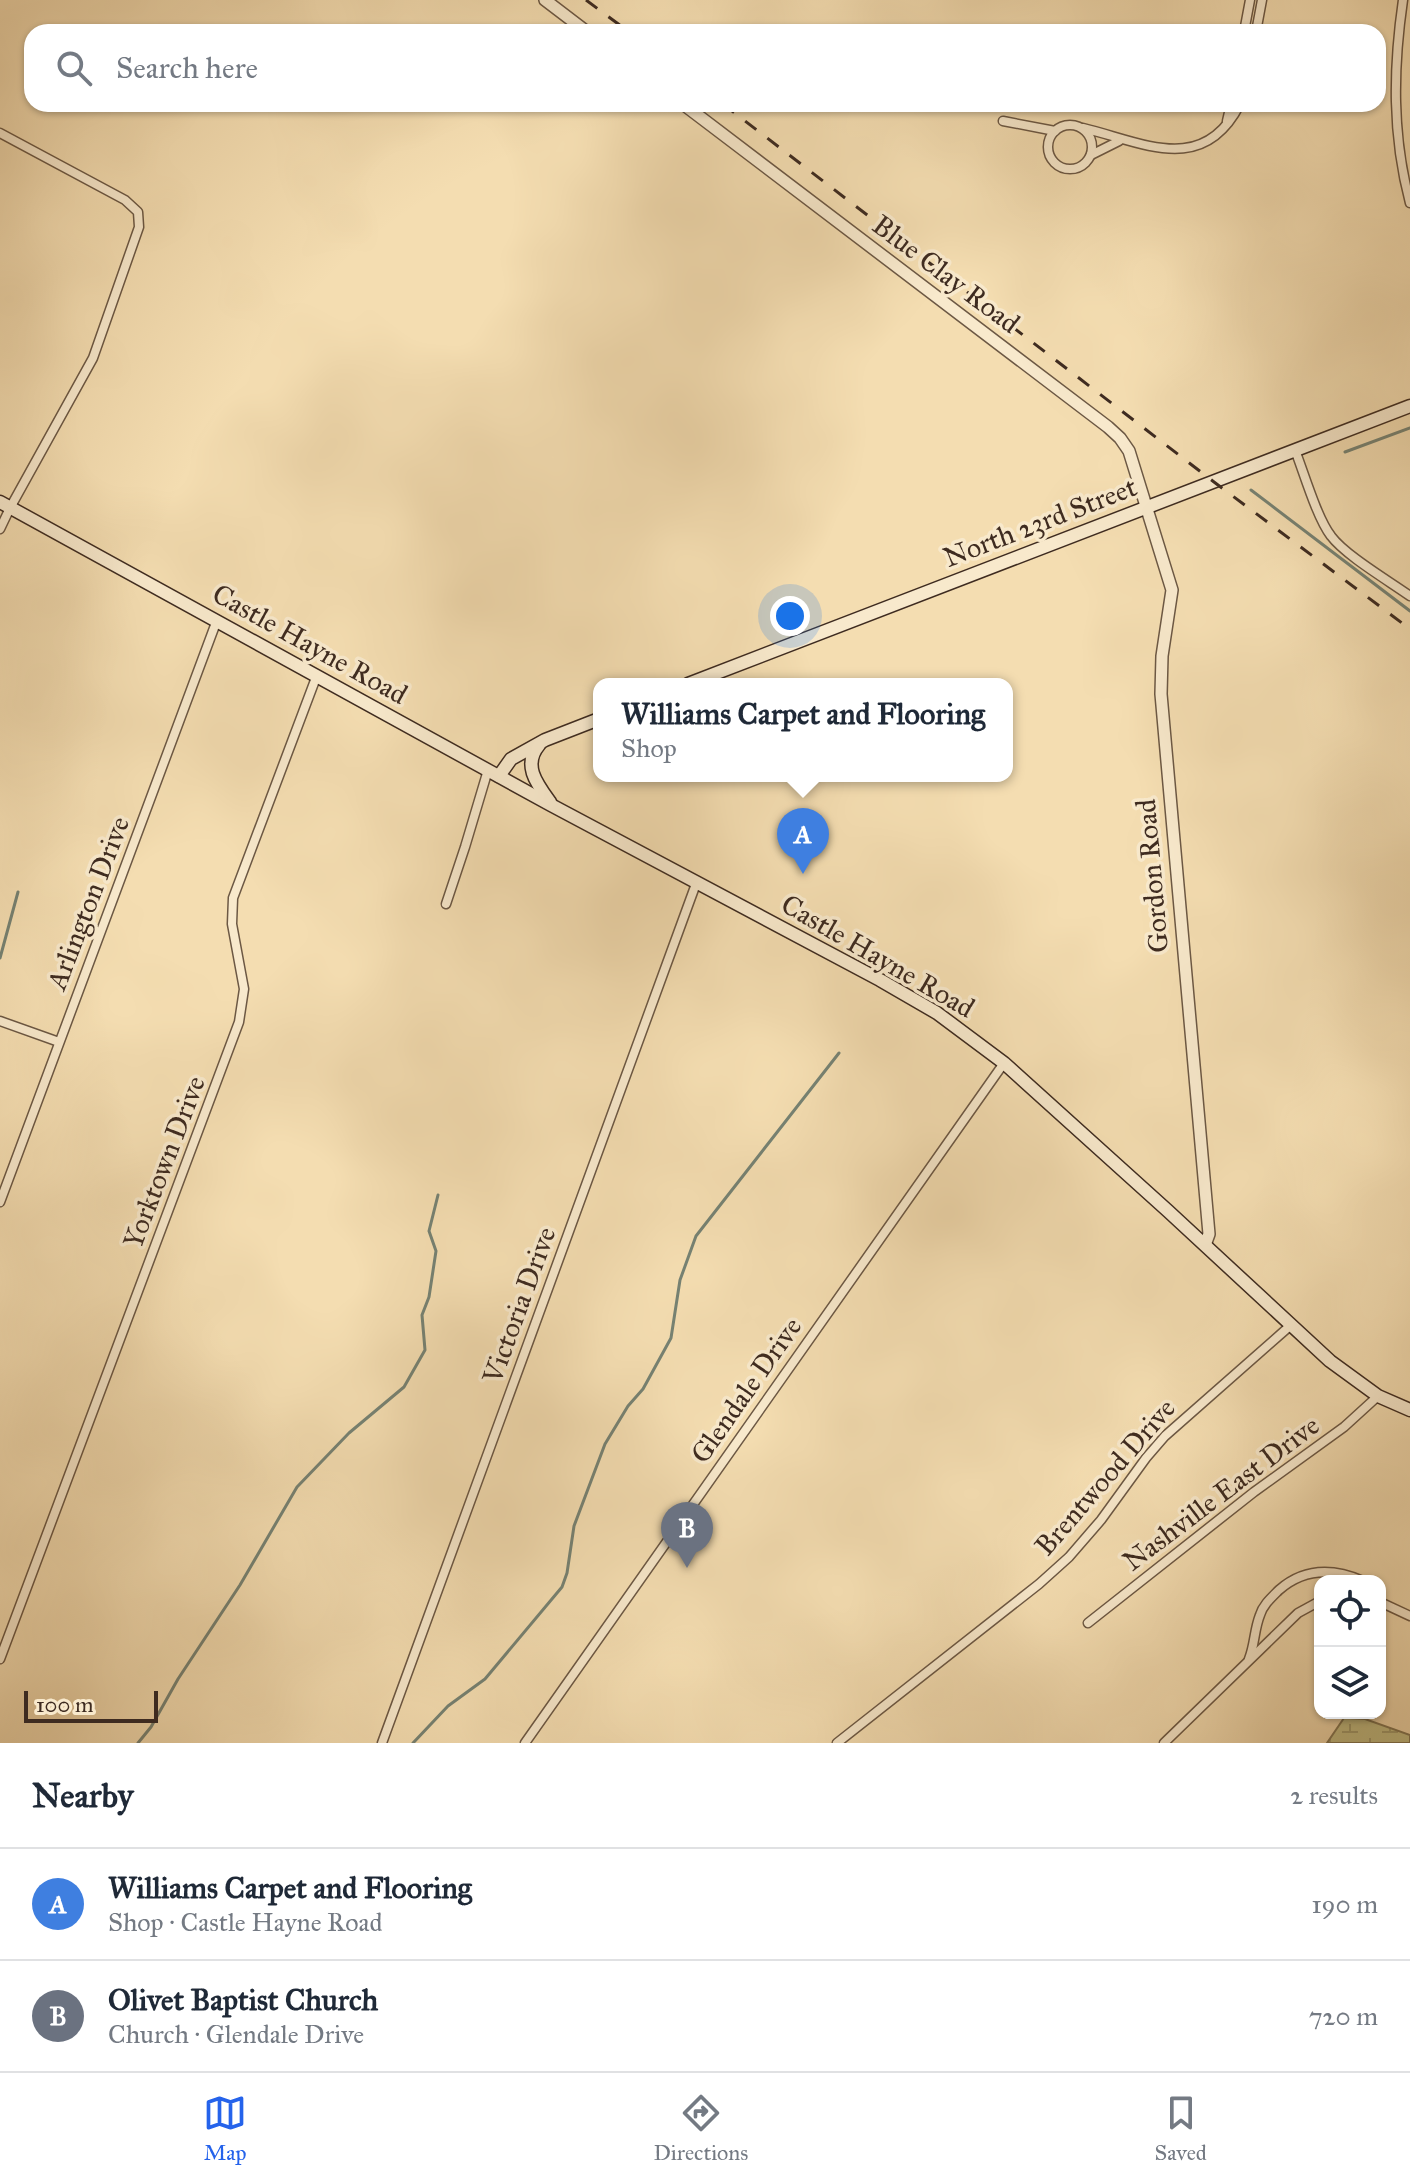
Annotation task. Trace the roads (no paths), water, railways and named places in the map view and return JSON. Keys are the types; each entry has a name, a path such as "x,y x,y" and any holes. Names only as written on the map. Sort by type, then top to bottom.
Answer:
{"main road":[{"name":"North 23rd Street","path":"704,678 1410,406"},
{"name":"Castle Hayne Road","path":"5,505 551,805 916,1000 1004,1063 1330,1361 1378,1396 1410,1410"},
{"path":"494,773 511,759 545,740 593,721"},
{"path":"545,740 536,747 531,764 536,783 551,805"}],"street":[{"path":"545,0 576,24"},
{"path":"1246,24 1250,0"},
{"path":"1258,24 1262,0"},
{"path":"1403,0 1395,76 1396,125 1410,203"},
{"name":"Blue Clay Road","path":"694,112 1108,427 1129,451 1147,507"},
{"path":"1227,122 1229,112"},
{"path":"1003,121 1055,131 1068,125 1120,140 1181,149 1203,144 1218,134 1234,112"},
{"path":"1083,128 1092,140 1091,155"},
{"path":"1055,131 1048,144 1051,158 1068,169 1075,168 1091,155 1120,140"},
{"path":"0,133 125,200 135,209 139,219 139,227 93,358 5,505 0,529"},
{"path":"1295,450 1331,537 1410,596"},
{"name":"Gordon Road","path":"1147,507 1172,590 1162,656 1161,694 1209,1234 1205,1245"},
{"name":"Arlington Drive","path":"0,1202 217,620"},
{"name":"Yorktown Drive","path":"0,1659 239,1022 244,989 232,924 233,898 317,675"},
{"path":"446,904 494,773"},
{"name":"Victoria Drive","path":"382,1743 697,881"},
{"path":"0,1021 59,1042"},
{"name":"Glendale Drive","path":"525,1743 1004,1063"},
{"name":"Brentwood Drive","path":"837,1743 1069,1557 1165,1436 1291,1325"},
{"name":"Nashville East Drive","path":"1088,1623 1254,1492 1344,1427 1378,1396"},
{"path":"1248,1660 1264,1606 1292,1579 1318,1572 1342,1575"},
{"path":"1164,1743 1298,1613 1314,1604"},
{"path":"1386,1604 1410,1616"}],"waterway":[{"path":"1345,452 1410,428"},
{"path":"1251,490 1410,611"},
{"path":"0,958 18,892"},
{"path":"413,1743 448,1706 485,1679 562,1587 574,1526 605,1444 628,1406 643,1389 671,1338 680,1280 696,1236 839,1053"},
{"path":"138,1743 240,1585 297,1487 349,1433 404,1387 425,1350 422,1315 429,1297 436,1251 429,1231 438,1195"}],"railway":[{"path":"586,0 618,24"},
{"path":"733,112 1410,629"}],"place":[{"name":"Williams Carpet and Flooring","path":"803,874"},
{"name":"Olivet Baptist Church","path":"687,1568"}]}
